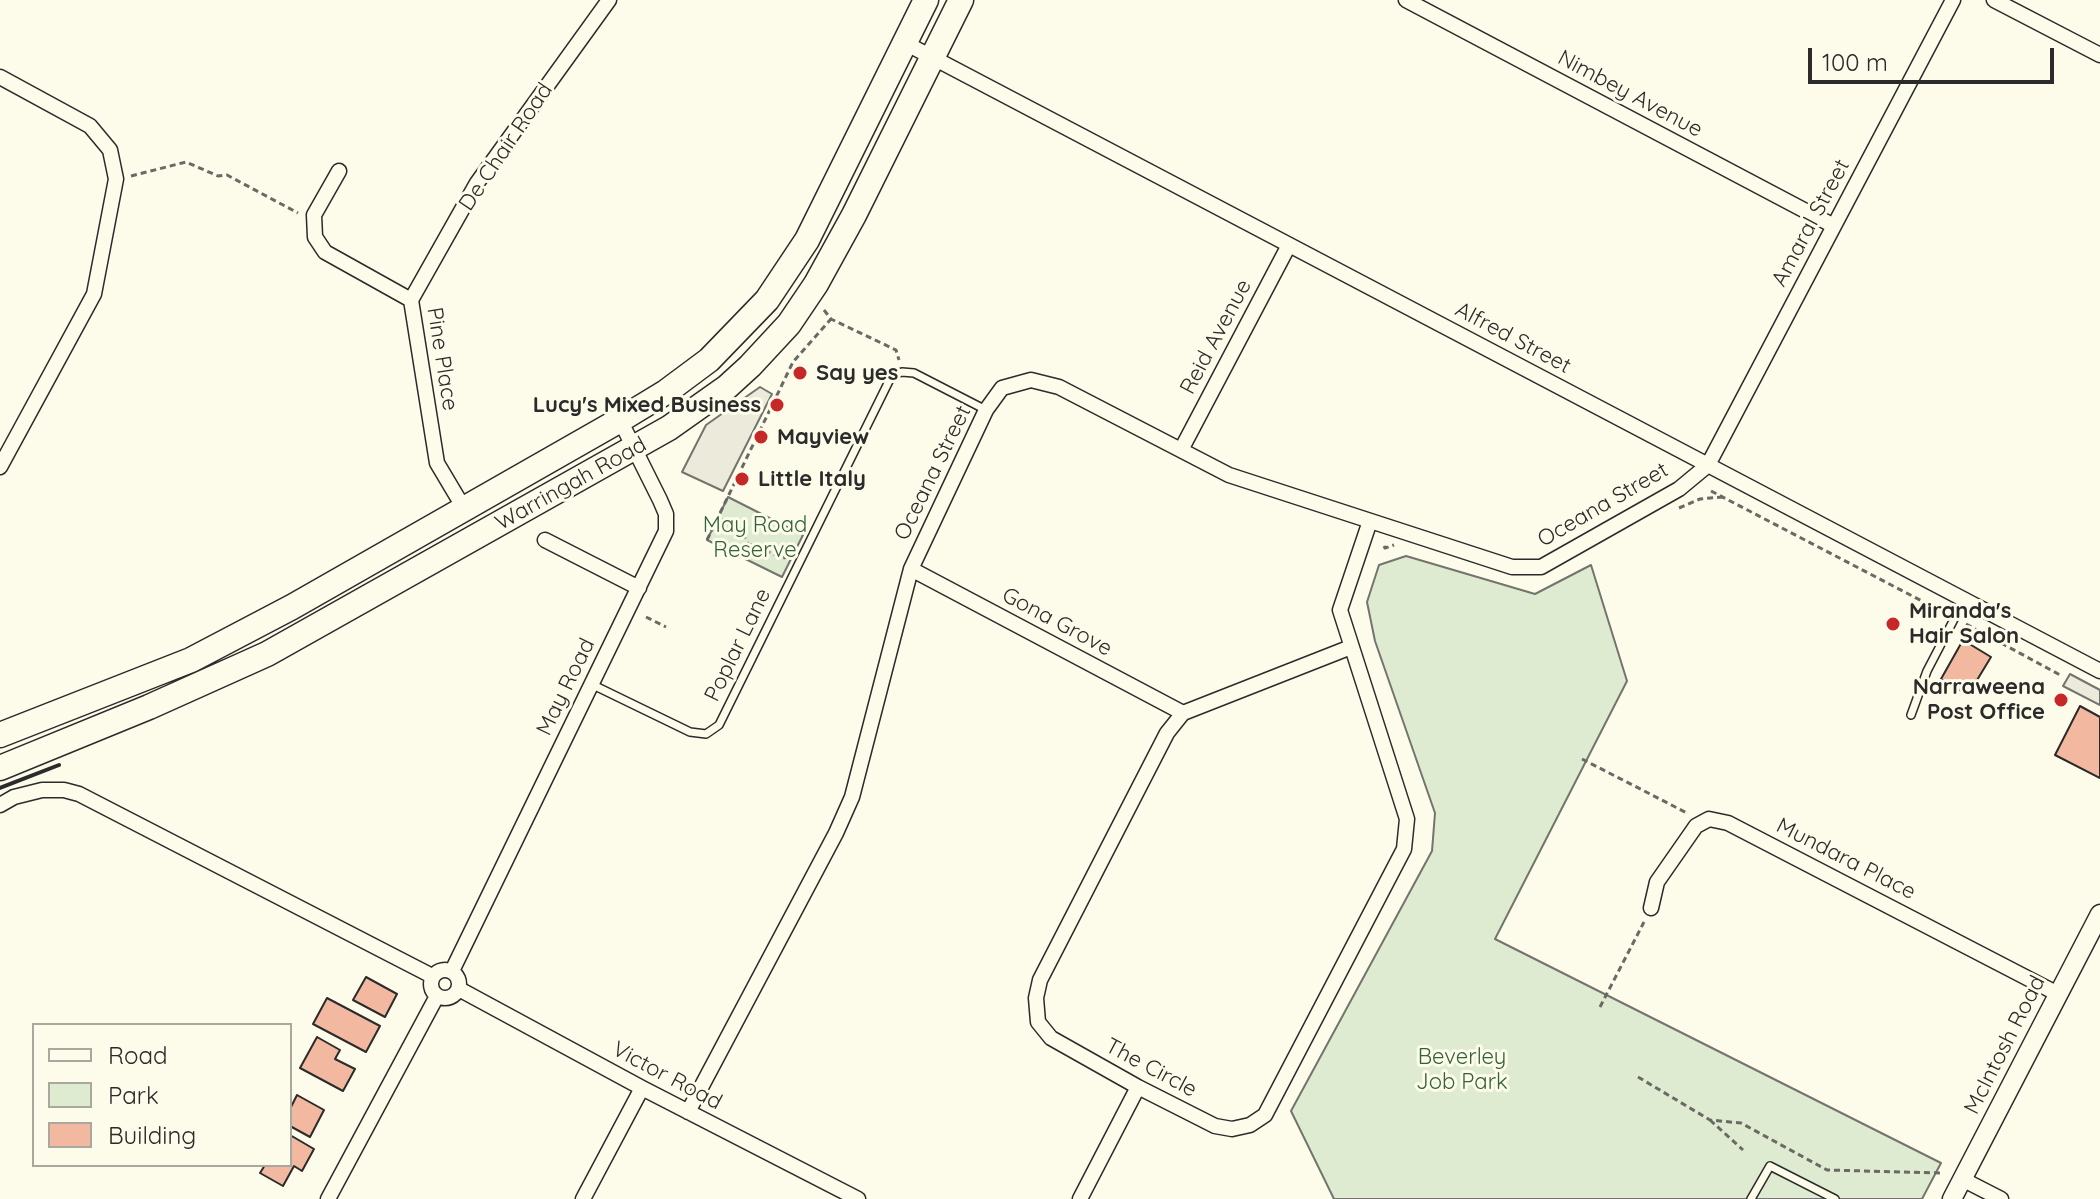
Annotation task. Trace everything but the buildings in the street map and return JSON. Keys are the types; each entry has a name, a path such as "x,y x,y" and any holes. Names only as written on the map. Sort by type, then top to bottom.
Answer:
{"highway":[{"name":"Warringah Road","path":"0,735 191,660 292,607 620,420 666,392 709,360 767,300 807,240 926,0"},
{"name":"Warringah Road","path":"0,768 149,707 267,654 635,448 727,387 789,324 829,262 961,0"},
{"path":"465,510 480,535"}],"street":[{"name":"De Chair Road","path":"411,300 477,183 609,0"},
{"name":"Nimbey Avenue","path":"1406,0 1834,226"},
{"name":"Amaral Street","path":"1708,465 1953,0"},
{"path":"1994,0 2100,55"},
{"name":"Alfred Street","path":"905,43 2100,671"},
{"path":"0,77 90,126 110,150 116,179 94,294 0,467"},
{"name":"Pine Place","path":"339,171 314,215 315,237 325,252 411,300 437,463 465,510"},
{"name":"Reid Avenue","path":"1181,450 1289,245"},
{"name":"Oceana Street","path":"688,1112 836,833 852,797 911,569 986,410 1002,388 1031,380 1059,387 1229,475 1512,567 1534,568 1679,489 1708,465"},
{"name":"May Road","path":"452,971 666,531 660,500 620,420"},
{"name":"The Circle","path":"1183,713 1160,747 1040,980 1036,998 1038,1022 1051,1038 1138,1087 1215,1126 1232,1129 1250,1125 1265,1115 1404,849 1407,819 1340,610 1370,521"},
{"path":"545,540 639,588"},
{"name":"Gona Grove","path":"911,569 1183,713"},
{"path":"1183,713 1351,647"},
{"path":"0,805 28,792 64,790 101,805 432,976"},
{"name":"Mundara Place","path":"1696,826 1709,819 1728,823 2058,994"},
{"path":"1651,908 1657,882 1696,826"},
{"name":"McIntosh Road","path":"1952,1199 2100,914"},
{"path":"441,970 452,971 459,980 459,989 452,997 444,999 437,996 432,989 432,976 441,970"},
{"name":"Victor Road","path":"459,989 858,1199"},
{"path":"328,1199 437,996"},
{"path":"1080,1199 1138,1087"},
{"path":"583,1199 642,1088"},
{"path":"1962,1179 2001,1199"}],"lane":[{"path":"902,372 914,373 986,410"},
{"name":"Poplar Lane","path":"591,684 690,732 706,734 719,725 892,375 902,372"},
{"path":"1911,715 1927,671 1964,600"},
{"path":"1751,1199 1770,1166 1835,1199"}],"path":[{"path":"116,179 186,162 218,176 227,175 300,213"},
{"path":"824,310 831,319 896,350 902,372"},
{"path":"707,540 793,362 831,319"},
{"path":"1711,491 2062,676"},
{"path":"1686,505 1700,499 1722,497"},
{"path":"718,518 740,528 748,544 771,554 783,558 804,553"},
{"path":"646,617 666,627"},
{"path":"1582,759 1688,814 1696,826"},
{"path":"1600,1007 1651,908"},
{"path":"1638,1077 1710,1120 1743,1150"},
{"path":"1710,1120 1741,1123 1827,1170 1941,1173"}],"green space":[{"name":"May Road Reserve","path":"728,497 803,535 782,577 707,540"},
{"name":"Beverley Job Park","path":"1406,556 1535,594 1591,565 1627,681 1495,939 1941,1163 1922,1199 1334,1199 1291,1111 1432,851 1435,813 1375,641 1367,602 1379,565"}],"shaded area":[{"path":"760,387 772,394 723,491 682,472 706,425"},
{"path":"2070,674 2100,690 2100,705 2063,686"}],"wall":[{"path":"0,788 59,765"}],"place":[{"name":"Say yes","path":"800,373"},
{"name":"Lucy's Mixed Business","path":"777,405"},
{"name":"Mayview","path":"761,437"},
{"name":"Little Italy","path":"742,479"},
{"name":"Miranda's Hair Salon","path":"1893,624"},
{"name":"Narraweena Post Office","path":"2061,700"}]}
